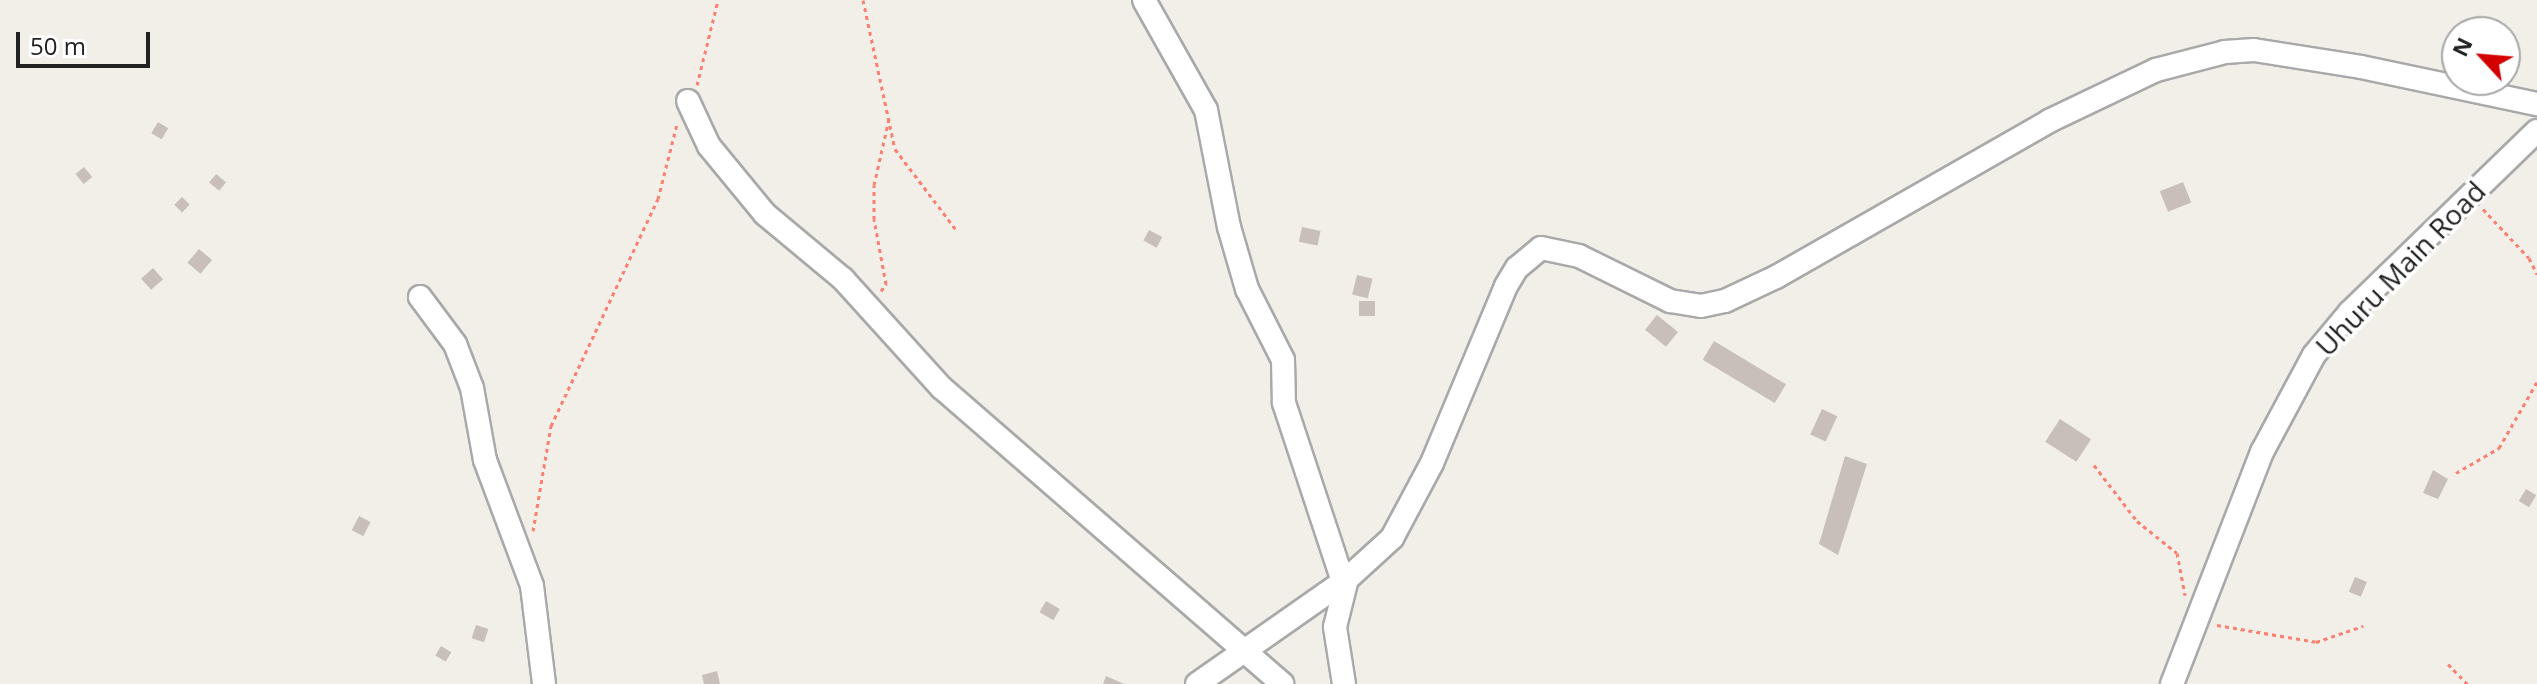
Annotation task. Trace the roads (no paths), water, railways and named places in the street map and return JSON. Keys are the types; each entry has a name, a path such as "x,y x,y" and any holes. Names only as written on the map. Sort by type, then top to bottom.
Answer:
{"street":[{"path":"1144,0 1206,110 1229,227 1247,289 1283,360 1284,403 1345,580 1335,627 1344,684"},
{"path":"1197,684 1345,580 1381,551 1412,505 1506,286 1517,268 1541,248 1579,256 1670,301 1701,306 1725,301 1776,277 2049,121 2156,70 2225,52 2254,50 2361,67 2537,104"},
{"path":"688,101 709,146 765,214 833,269 977,421 1240,651 1282,684"},
{"name":"Uhuru Main Road","path":"2172,684 2262,452 2314,355 2336,326 2537,131"},
{"path":"420,297 464,366 485,460 524,560 538,611 544,684"}]}
